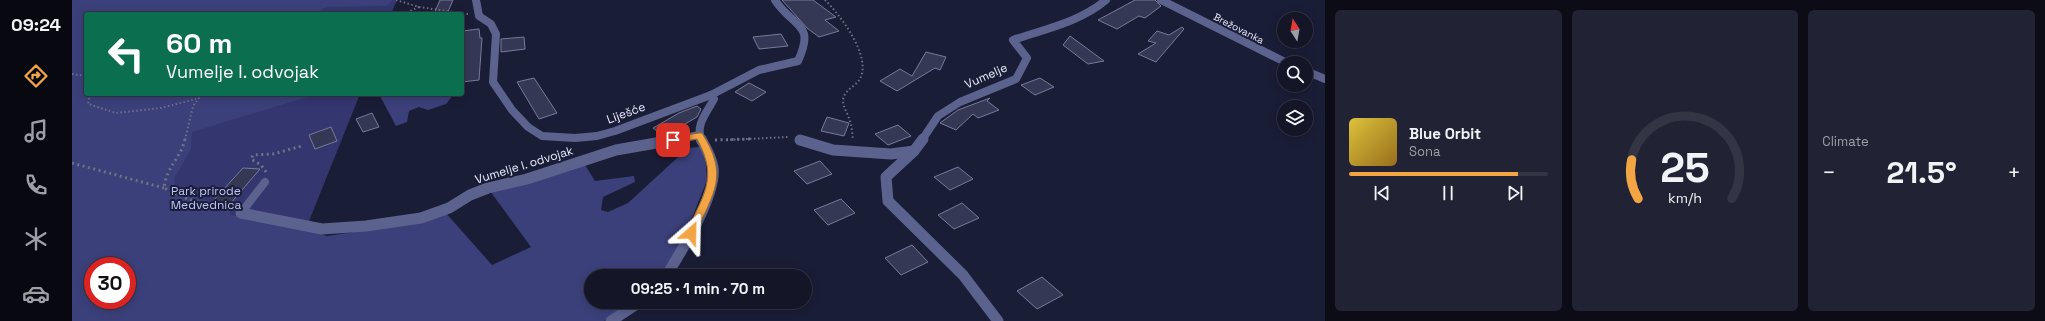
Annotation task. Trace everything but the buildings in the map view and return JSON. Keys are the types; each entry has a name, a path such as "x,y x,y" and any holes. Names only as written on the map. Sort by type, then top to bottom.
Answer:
{"street":[{"path":"476,0 479,16"},
{"name":"Liješće","path":"479,16 491,24 496,34 493,82 512,110 528,127 542,136 575,138 597,136 711,95 759,70 798,61 806,42 805,32 775,0"},
{"name":"Vumelje","path":"998,321 963,275 888,201 886,177 914,151 938,116 960,102 1016,78 1027,58 1013,40 1077,18 1100,6 1106,0"},
{"name":"Brežovanka","path":"1161,0 1277,58"},
{"path":"1313,74 1325,79"},
{"path":"670,269 697,222 713,182 713,167 709,153 701,138 699,127 714,99 711,95"},
{"name":"Vumelje I. odvojak","path":"241,213 286,223 322,228 366,226 421,218 449,208 470,195 488,188 527,179 616,150 701,138"},
{"path":"800,140 833,150 891,154 914,151"},
{"path":"611,321 629,309"}],"lane":[{"path":"241,213 265,182"}],"path":[{"path":"396,0 419,7 452,12"},
{"path":"825,0 834,8 857,45 864,68 859,81 844,96 843,102 852,126 855,151"},
{"path":"408,12 419,7"},
{"path":"464,14 479,16"},
{"path":"72,74 84,76"},
{"path":"90,96 88,104 116,113 161,108 196,99 200,96"},
{"path":"164,188 165,174 182,149 192,108 196,99"},
{"path":"701,138 730,141 785,137 800,140"},
{"path":"265,182 267,173 261,165 251,160 253,155 258,153 273,154 302,146"},
{"path":"72,163 164,188 190,200 241,213"}],"green space":[{"name":"Park prirode Medvednica","path":"72,0 397,0 392,12 84,12 84,96 359,96 269,321 72,321"}],"shaded area":[{"path":"72,0 393,0 386,6 326,7 319,12 84,12 84,96 310,96 192,132 191,149 174,179 175,185 201,199 230,204 230,215 305,229 327,236 381,228 445,212 492,265 531,247 490,191 585,165 595,181 634,176 635,182 603,197 601,210 608,212 628,203 688,148 699,147 705,152 707,180 688,228 664,269 584,269 584,309 621,309 604,321 72,321"},
{"path":"380,96 452,96 446,104 428,110 419,107 409,111 407,122 396,126"}],"route":[{"path":"673,140 699,135 709,153 713,167 713,182 691,233"}]}
